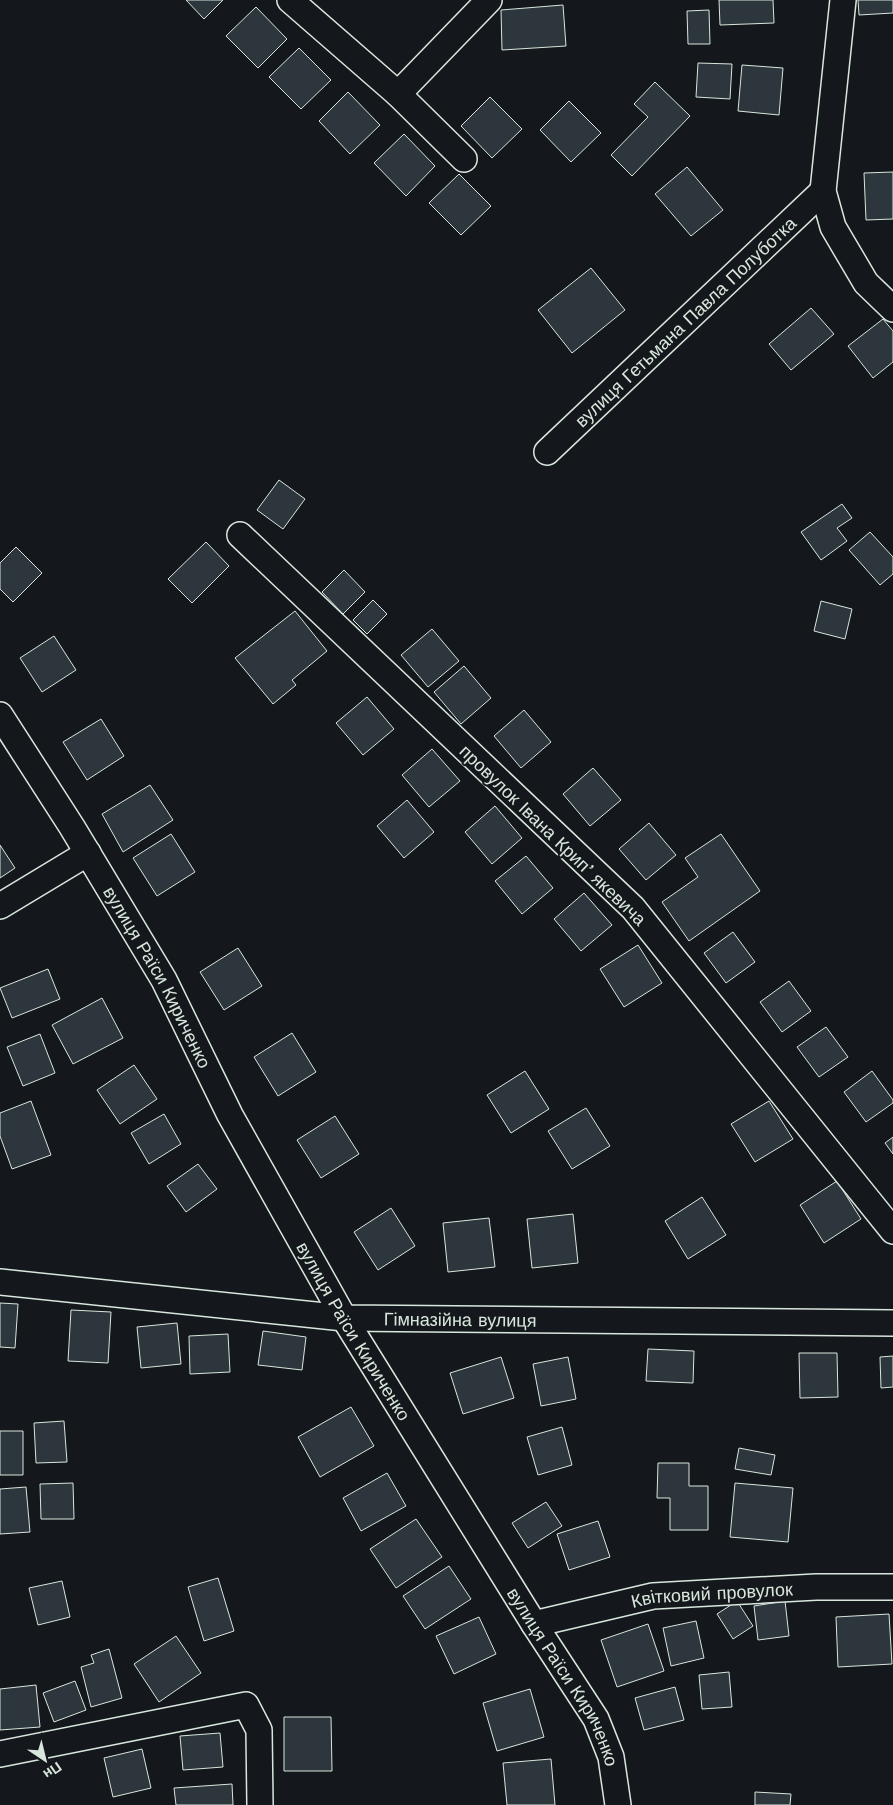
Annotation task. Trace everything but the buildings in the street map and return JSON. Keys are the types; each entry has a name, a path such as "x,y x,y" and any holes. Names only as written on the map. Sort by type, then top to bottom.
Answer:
{"street":[{"path":"290,0 398,94 464,159"},
{"path":"398,94 489,0"},
{"path":"843,0 823,192 833,227 866,283 893,309"},
{"name":"вулиця Гетьмана Павла Полуботка","path":"547,452 823,192"},
{"name":"провулок Івана Крипʼякевича","path":"240,535 633,908 893,1231"},
{"name":"вулиця Раїси Кириченко","path":"0,715 88,853 164,980 230,1115 344,1318 534,1624 596,1719 612,1757 618,1805"},
{"path":"0,906 88,853"},
{"name":"Гімназійна вулиця","path":"0,1282 344,1318 893,1322"},
{"name":"Квітковий провулок","path":"534,1624 653,1596 816,1588 893,1587"},
{"path":"0,1754 246,1705 259,1730 260,1805"}]}
